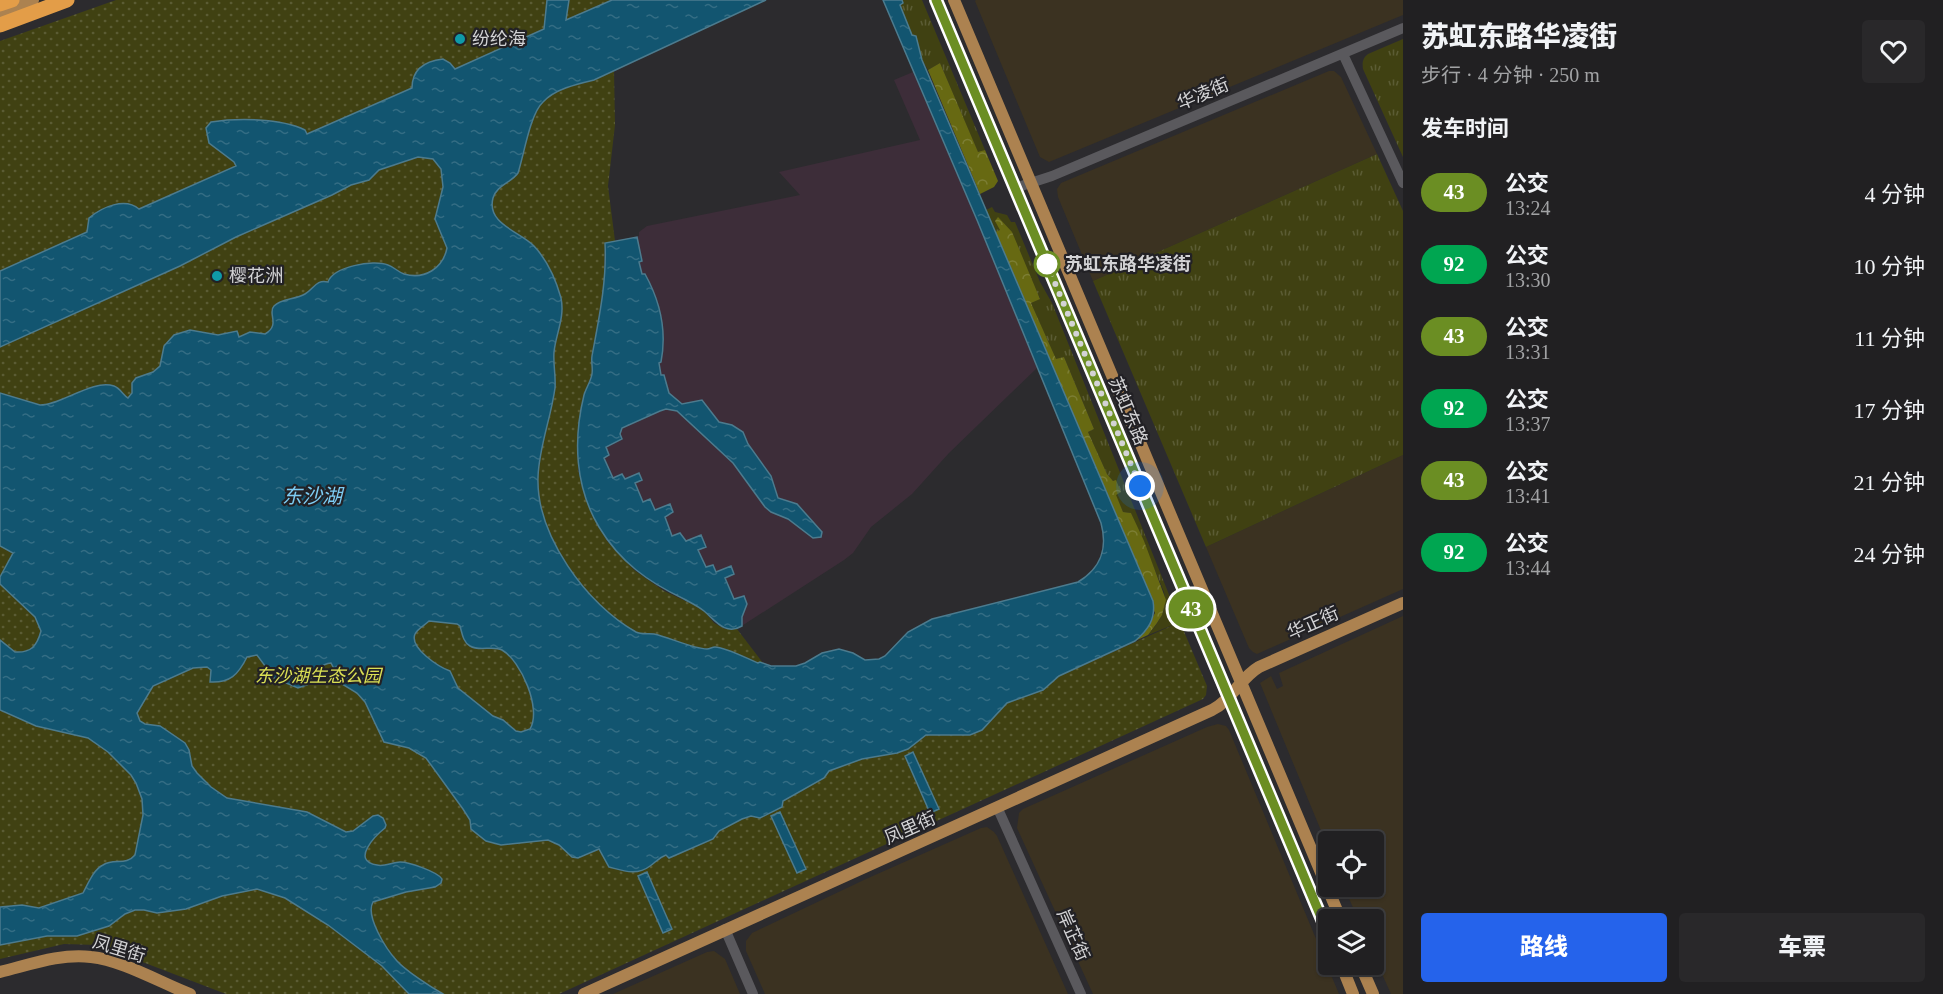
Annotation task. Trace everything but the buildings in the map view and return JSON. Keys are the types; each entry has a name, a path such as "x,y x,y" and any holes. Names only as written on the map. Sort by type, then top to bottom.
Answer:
{"highway":[{"path":"1,15 12,0"},
{"path":"1,15 50,0"},
{"path":"1,15 67,0"}],"main road":[{"path":"1,15 33,0"},
{"name":"苏虹东路","path":"936,0 1318,910"},
{"name":"苏虹东路","path":"954,0 1336,909"},
{"name":"华正街","path":"1242,683 1251,672 1259,667 1403,603"},
{"name":"凤里街","path":"584,994 725,929 998,809 1212,710 1228,699 1242,683"},
{"name":"凤里街","path":"0,972 60,958 92,957 117,964 187,994"},
{"path":"1345,975 1353,994"},
{"path":"1365,975 1373,994"}],"street":[{"name":"华凌街","path":"1015,188 1052,176 1403,28"},
{"path":"1343,54 1403,183"},
{"name":"岸芷街","path":"998,809 1081,994"},
{"path":"725,929 753,994"}],"shaded area":[{"path":"976,0 1403,0 1403,15 1049,162 1040,157"},
{"path":"1329,71 1334,71 1341,77 1377,154 1093,281 1058,197 1057,189 1061,183"},
{"path":"913,72 977,220 1037,368 949,453 912,494 871,527 853,553 737,629 588,505 605,243 639,236 639,232 647,226 800,195 779,172 920,140 894,80"},
{"path":"1403,455 1403,589 1257,654 1253,652 1249,648 1206,547"},
{"path":"1403,616 1403,994 1391,994 1382,975 1384,909 1354,909 1348,897 1384,897 1384,831 1321,831 1260,683 1271,676 1277,689 1283,686 1279,673"},
{"path":"1218,724 1226,726 1229,730 1318,944 1318,975 1331,975 1339,994 1093,994 1017,828 1019,813 1023,809"},
{"path":"987,827 997,836 1068,994 765,994 746,951 746,941 752,933 866,879"},
{"path":"714,951 725,959 740,994 613,994 707,952"}],"green space":[{"name":"东沙湖生态公园","path":"116,0 547,0 545,29 614,71 615,125 608,186 615,241 605,243 604,283 592,359 592,375 584,394 578,470 588,505 607,541 634,570 664,591 705,612 714,623 725,629 737,629 763,663 771,666 1059,676 1180,622 1207,686 1206,695 1203,699 559,994 226,994 98,945 64,944 0,959 0,41"},
{"path":"569,0 612,0 566,20"},
{"path":"902,0 922,0 985,150 978,153 940,63 928,70 922,60 916,37 912,35 900,5 903,3"},
{"path":"1403,39 1403,157 1363,69 1363,64 1368,54"},
{"path":"940,63 978,152 985,150 998,181 994,187 980,194 928,70"},
{"path":"1377,154 1403,211 1403,455 1206,547 1093,281"},
{"path":"992,207 995,212 1007,215 1011,222 1015,222 1040,282 1052,303 1180,622 1148,635 1164,610 1164,592 1131,513 1123,512 1115,495 1113,481 1107,474 1088,432 1094,429 1064,357 1056,360 1031,303 1040,298 1001,230 995,232 986,210"},
{"path":"998,217 1012,232 1040,299 1031,303 1056,359 1064,357 1094,429 1088,432 1107,474 1113,481 1116,480 1121,492 1116,495 1123,512 1131,513 1166,600 1162,615 1148,635 1135,641 1144,633 1155,613 995,232 1000,230 995,221"}],"water":[{"name":"东沙湖","path":"547,0 569,0 566,20 612,0 766,0 594,80 567,88 548,97 534,116 518,173 497,190 493,198 492,207 499,221 528,241 539,252 550,270 561,298 561,319 554,352 555,388 539,466 540,499 555,544 568,566 600,605 638,633 654,634 707,649 719,648 771,666 796,666 822,653 839,649 865,660 879,659 885,656 908,632 932,619 1078,582 1092,571 1101,557 1104,541 1101,523 977,220 883,0 902,0 903,3 900,5 912,35 916,36 922,60 1153,601 1150,624 1135,641 1059,676 1043,690 1007,703 982,730 970,735 926,735 908,749 862,759 829,771 824,778 783,801 782,807 760,818 751,816 742,819 719,831 713,839 669,858 666,855 645,869 635,872 609,867 599,849 578,858 572,857 559,845 548,840 501,845 486,841 471,829 470,820 426,758 409,748 384,742 365,702 357,693 342,684 331,663 319,668 307,685 298,688 274,678 257,655 247,657 233,677 223,681 210,682 211,670 207,667 193,668 153,686 137,713 140,721 160,726 185,743 192,766 197,773 227,798 307,812 346,832 353,831 373,816 378,815 383,818 385,828 371,842 365,853 369,863 410,864 442,879 441,883 435,887 406,892 373,902 371,908 374,924 382,941 397,961 412,974 443,994 409,994 382,966 328,925 285,898 257,889 222,896 186,909 157,913 135,910 125,914 109,926 77,936 47,936 0,945 0,907 22,905 39,908 83,893 99,867 107,863 128,860 135,855 143,815 142,799 136,783 108,752 88,738 36,726 0,710 0,640 15,652 25,651 32,648 38,641 41,631 35,617 0,584 0,577 13,553 0,546 0,393 40,405 105,385 116,387 128,398 132,393 132,383 136,378 153,372 160,366 164,346 174,335 190,330 218,335 237,331 239,337 250,332 265,334 272,327 272,309 277,303 301,296 318,283 328,282 337,272 345,268 381,263 404,274 419,275 432,271 442,261 447,248 435,219 443,187 441,169 433,159 418,157 379,170 369,180 351,185 236,237 180,266 0,347 0,271 87,232 89,218 100,210 120,204 133,205 139,209 236,166 209,143 206,128 211,122 272,121 295,126 305,130 307,134 412,88 414,76 426,64 443,59 455,69 544,29","holes":["429,621 460,626 464,640 470,646 502,650 516,664 528,686 531,698 533,720 530,729 516,731 503,720 493,716 458,688 450,671 439,666 416,645 415,634"]},
{"path":"637,237 642,274 645,274 650,284 661,316 663,350 659,363 661,375 664,375 669,393 682,404 702,400 719,422 732,425 743,432 748,444 771,476 778,498 797,504 822,532 821,537 813,538 788,519 765,507 733,463 677,411 666,409 622,428 620,434 622,439 606,447 609,455 604,458 613,478 622,474 625,479 639,473 642,480 635,483 643,502 650,499 655,510 670,504 673,512 665,517 672,536 680,533 686,541 701,535 706,547 698,550 706,567 713,565 716,572 731,566 734,574 725,578 734,599 744,596 747,604 742,617 742,626 736,629 721,626 699,608 658,586 636,570 607,539 591,512 585,496 578,463 578,429 584,395 592,374 592,356 604,285 605,243"},
{"path":"913,752 939,809 930,813 905,756"},
{"path":"780,812 806,869 797,873 771,816"},
{"path":"647,872 672,929 663,933 638,876"}],"bus line":[{"name":"43","path":"936,0 1318,910"}],"place":[{"name":"纷纶海","path":"460,39"},
{"name":"苏虹东路华凌街","path":"1047,264"},
{"name":"樱花洲","path":"217,276"}],"route":[{"path":"1047,264 1140,486"}]}
